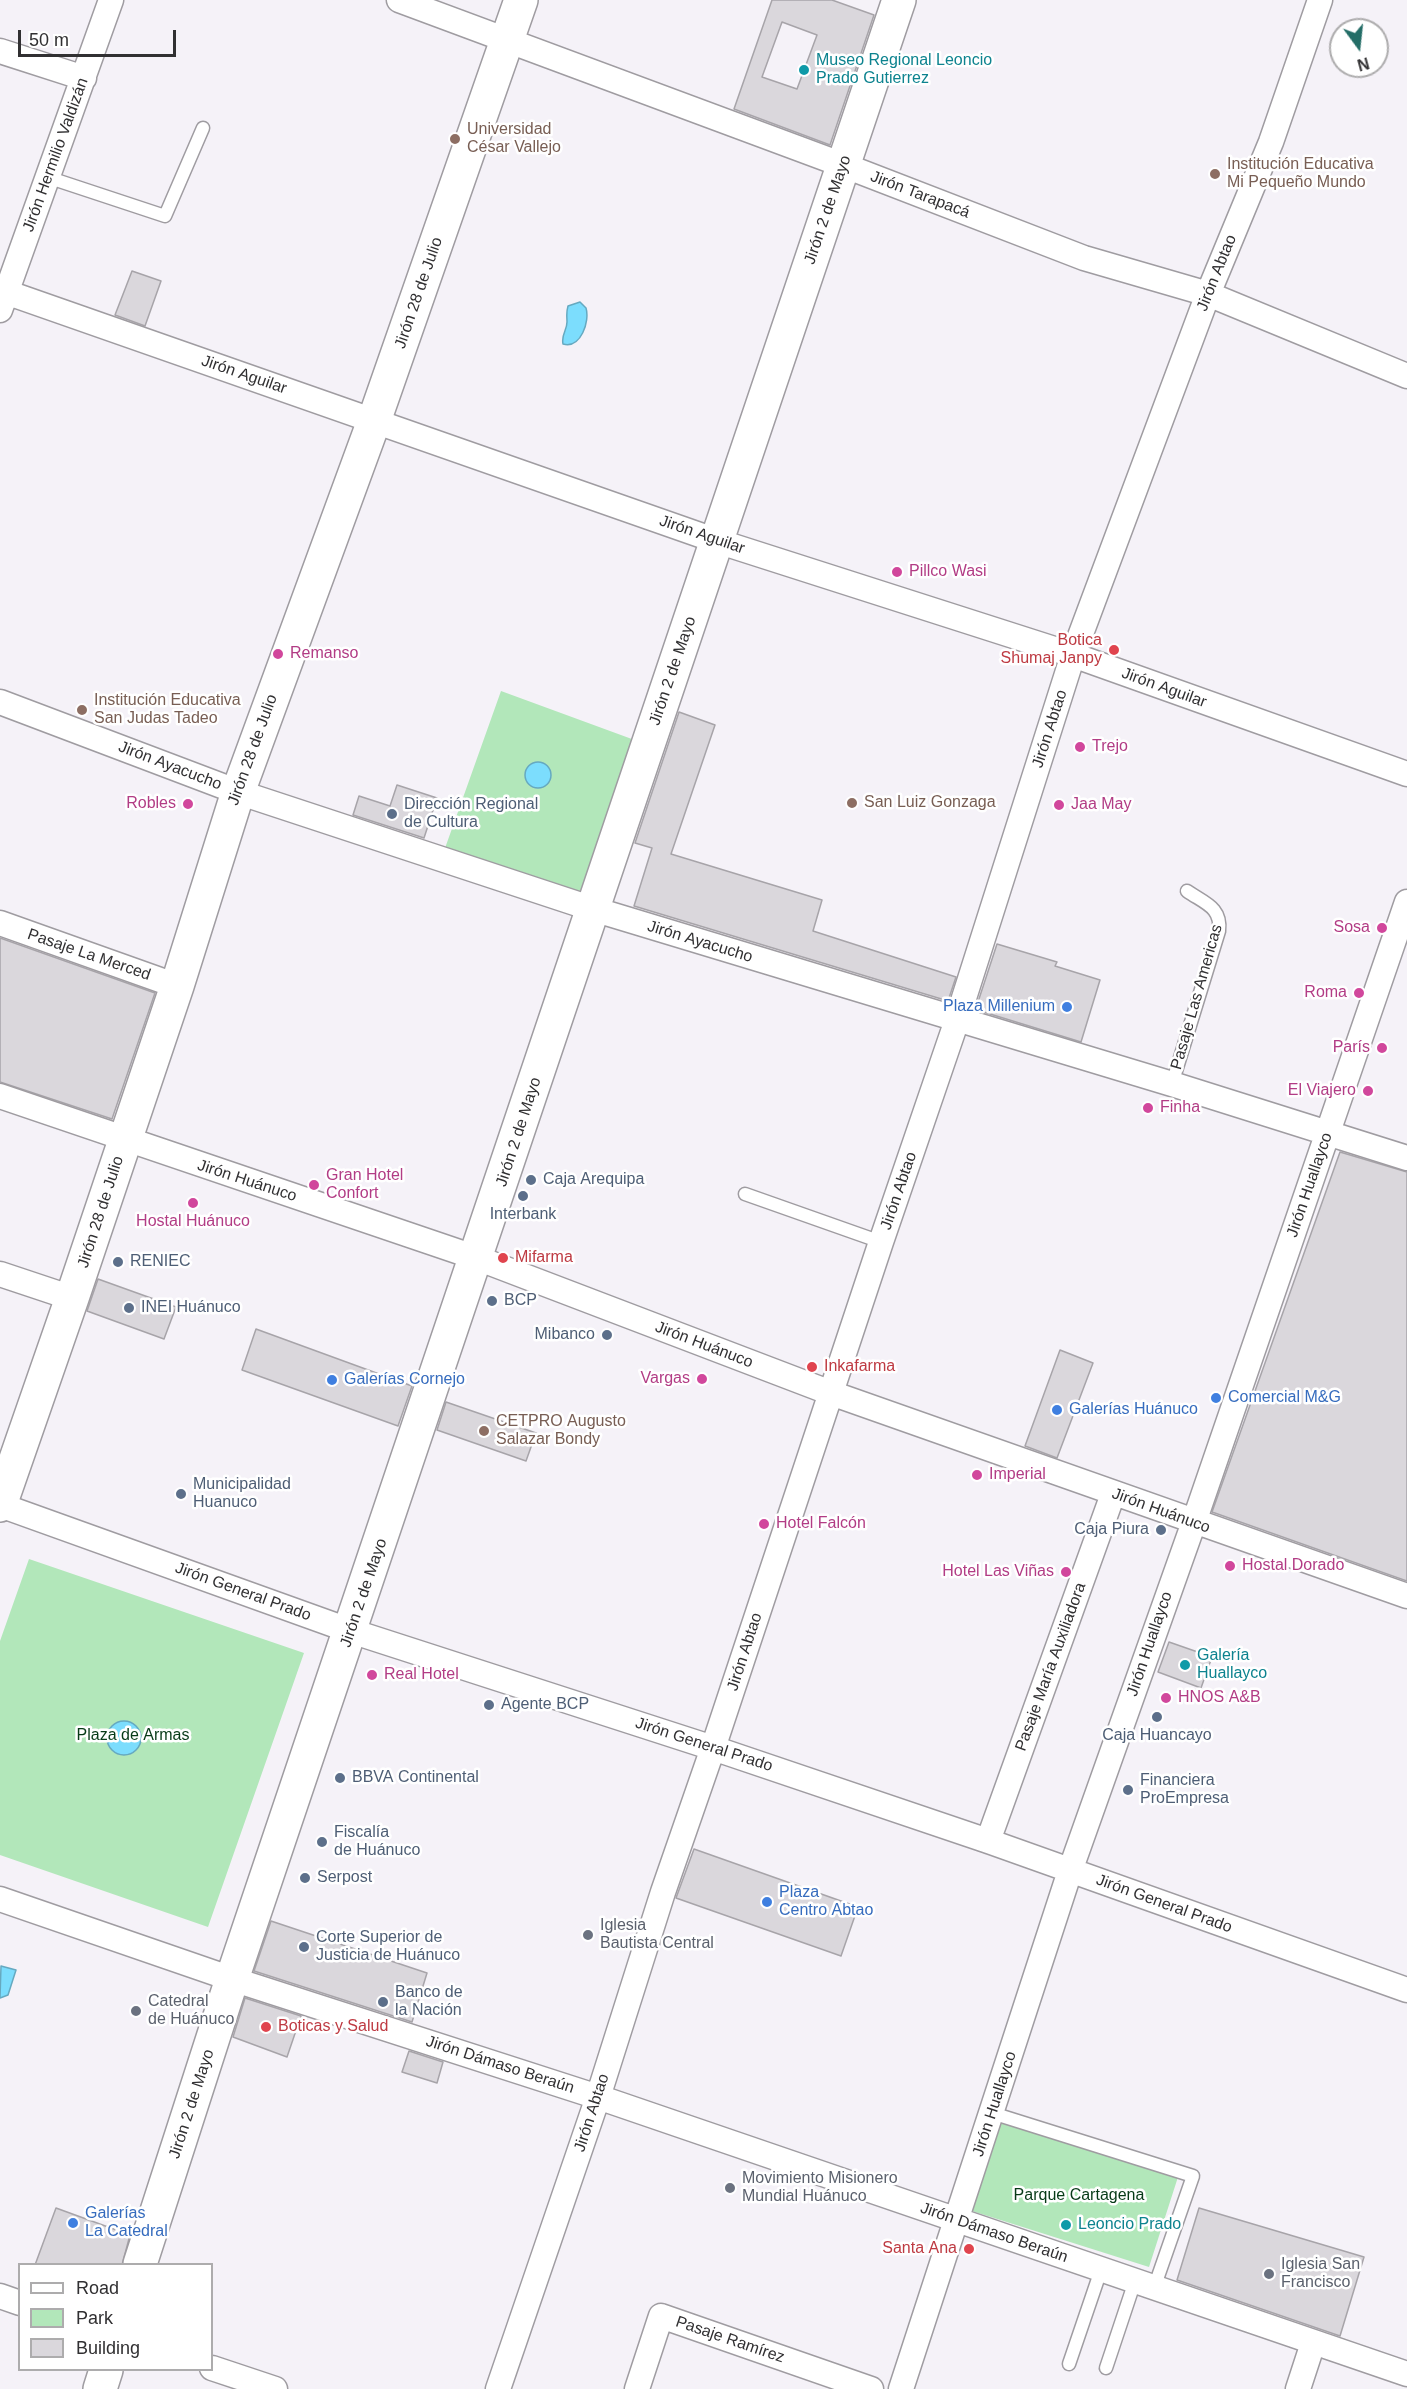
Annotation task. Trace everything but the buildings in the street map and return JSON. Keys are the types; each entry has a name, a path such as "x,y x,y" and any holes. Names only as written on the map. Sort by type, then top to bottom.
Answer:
{"street":[{"name":"Jirón Hermilio Valdizán","path":"2,298 111,0"},
{"name":"Jirón Tarapacá","path":"399,0 843,165 1084,258 1208,294 1407,376"},
{"name":"Jirón 28 de Julio","path":"0,1505 177,986 238,792 374,421 521,0"},
{"name":"Jirón 2 de Mayo","path":"141,2263 232,1979 477,1258 899,0"},
{"name":"Jirón Abtao","path":"498,2389 598,2097 663,1892 957,1020 1073,655 1208,294 1271,142 1320,0"},
{"path":"0,51 84,78"},
{"name":"Jirón Aguilar","path":"2,298 374,421 717,541 1073,655 1407,774"},
{"name":"Jirón Ayacucho","path":"0,702 238,792 593,909 1172,1084 1407,1158"},
{"name":"Jirón Huallayco","path":"901,2389 1070,1871 1194,1522 1407,902"},
{"name":"Pasaje La Merced","path":"0,923 177,986"},
{"name":"Jirón Huánuco","path":"0,1096 477,1258 831,1393 1407,1596"},
{"path":"0,1274 72,1298"},
{"name":"Pasaje María Auxiliadora","path":"988,1841 1113,1494"},
{"name":"Jirón General Prado","path":"0,1505 351,1631 713,1748 988,1841 1407,1990"},
{"name":"Jirón Dámaso Beraún","path":"0,1899 232,1979 598,2097 1407,2374"},
{"path":"0,2296 18,2302"},
{"name":"Pasaje Ramírez","path":"637,2389 661,2316 871,2389"},
{"path":"1298,2389 1313,2343"},
{"path":"213,2368 275,2389"},
{"path":"100,2389 106,2371"}],"lane":[{"path":"47,177 165,216 203,128"},
{"name":"Pasaje Las Americas","path":"1172,1084 1219,931 1220,919 1217,912 1187,891"},
{"path":"745,1194 881,1242"},
{"path":"992,2113 1193,2175 1106,2368"},
{"path":"1069,2364 1101,2270"}],"green space":[{"path":"501,691 640,742 589,898 444,851"},
{"name":"Plaza de Armas","path":"29,1559 304,1653 208,1927 0,1855 0,1641"},
{"name":"Parque Cartagena","path":"1000,2121 1178,2177 1149,2267 972,2211"}],"water":[{"path":"580,302 586,308 587,313 583,333 575,342 563,344 568,306"},
{"path":"538,762 547,766 551,775 547,784 538,788 529,784 525,775 529,766"},
{"path":"124,1721 136,1726 141,1738 136,1750 124,1755 112,1750 107,1738 112,1726"},
{"path":"1,1966 16,1970 8,1995 0,1998"}],"place":[{"name":"Museo Regional Leoncio Prado Gutierrez","path":"804,70"},
{"name":"Universidad César Vallejo","path":"455,139"},
{"name":"Institución Educativa Mi Pequeño Mundo","path":"1215,174"},
{"name":"Pillco Wasi","path":"897,572"},
{"name":"Botica Shumaj Janpy","path":"1114,650"},
{"name":"Remanso","path":"278,654"},
{"name":"Institución Educativa San Judas Tadeo","path":"82,710"},
{"name":"Trejo","path":"1080,747"},
{"name":"San Luiz Gonzaga","path":"852,803"},
{"name":"Robles","path":"188,804"},
{"name":"Jaa May","path":"1059,805"},
{"name":"Dirección Regional de Cultura","path":"392,814"},
{"name":"Sosa","path":"1382,928"},
{"name":"Roma","path":"1359,993"},
{"name":"Plaza Millenium","path":"1067,1007"},
{"name":"París","path":"1382,1048"},
{"name":"El Viajero","path":"1368,1091"},
{"name":"Finha","path":"1148,1108"},
{"name":"Caja Arequipa","path":"531,1180"},
{"name":"Gran Hotel Confort","path":"314,1185"},
{"name":"Interbank","path":"523,1196"},
{"name":"Hostal Huánuco","path":"193,1203"},
{"name":"Mifarma","path":"503,1258"},
{"name":"RENIEC","path":"118,1262"},
{"name":"BCP","path":"492,1301"},
{"name":"INEI Huánuco","path":"129,1308"},
{"name":"Mibanco","path":"607,1335"},
{"name":"Inkafarma","path":"812,1367"},
{"name":"Vargas","path":"702,1379"},
{"name":"Galerías Cornejo","path":"332,1380"},
{"name":"Comercial M&G","path":"1216,1398"},
{"name":"Galerías Huánuco","path":"1057,1410"},
{"name":"CETPRO Augusto Salazar Bondy","path":"484,1431"},
{"name":"Imperial","path":"977,1475"},
{"name":"Municipalidad Huanuco","path":"181,1494"},
{"name":"Hotel Falcón","path":"764,1524"},
{"name":"Caja Piura","path":"1161,1530"},
{"name":"Hostal Dorado","path":"1230,1566"},
{"name":"Hotel Las Viñas","path":"1066,1572"},
{"name":"Galería Huallayco","path":"1185,1665"},
{"name":"Real Hotel","path":"372,1675"},
{"name":"HNOS A&B","path":"1166,1698"},
{"name":"Agente BCP","path":"489,1705"},
{"name":"Caja Huancayo","path":"1157,1717"},
{"name":"BBVA Continental","path":"340,1778"},
{"name":"Financiera ProEmpresa","path":"1128,1790"},
{"name":"Fiscalía de Huánuco","path":"322,1842"},
{"name":"Serpost","path":"305,1878"},
{"name":"Plaza Centro Abtao","path":"767,1902"},
{"name":"Iglesia Bautista Central","path":"588,1935"},
{"name":"Corte Superior de Justicia de Huánuco","path":"304,1947"},
{"name":"Banco de la Nación","path":"383,2002"},
{"name":"Catedral de Huánuco","path":"136,2011"},
{"name":"Boticas y Salud","path":"266,2027"},
{"name":"Movimiento Misionero Mundial Huánuco","path":"730,2188"},
{"name":"Galerías La Catedral","path":"73,2223"},
{"name":"Leoncio Prado","path":"1066,2225"},
{"name":"Santa Ana","path":"969,2249"},
{"name":"Iglesia San Francisco","path":"1269,2274"}]}
